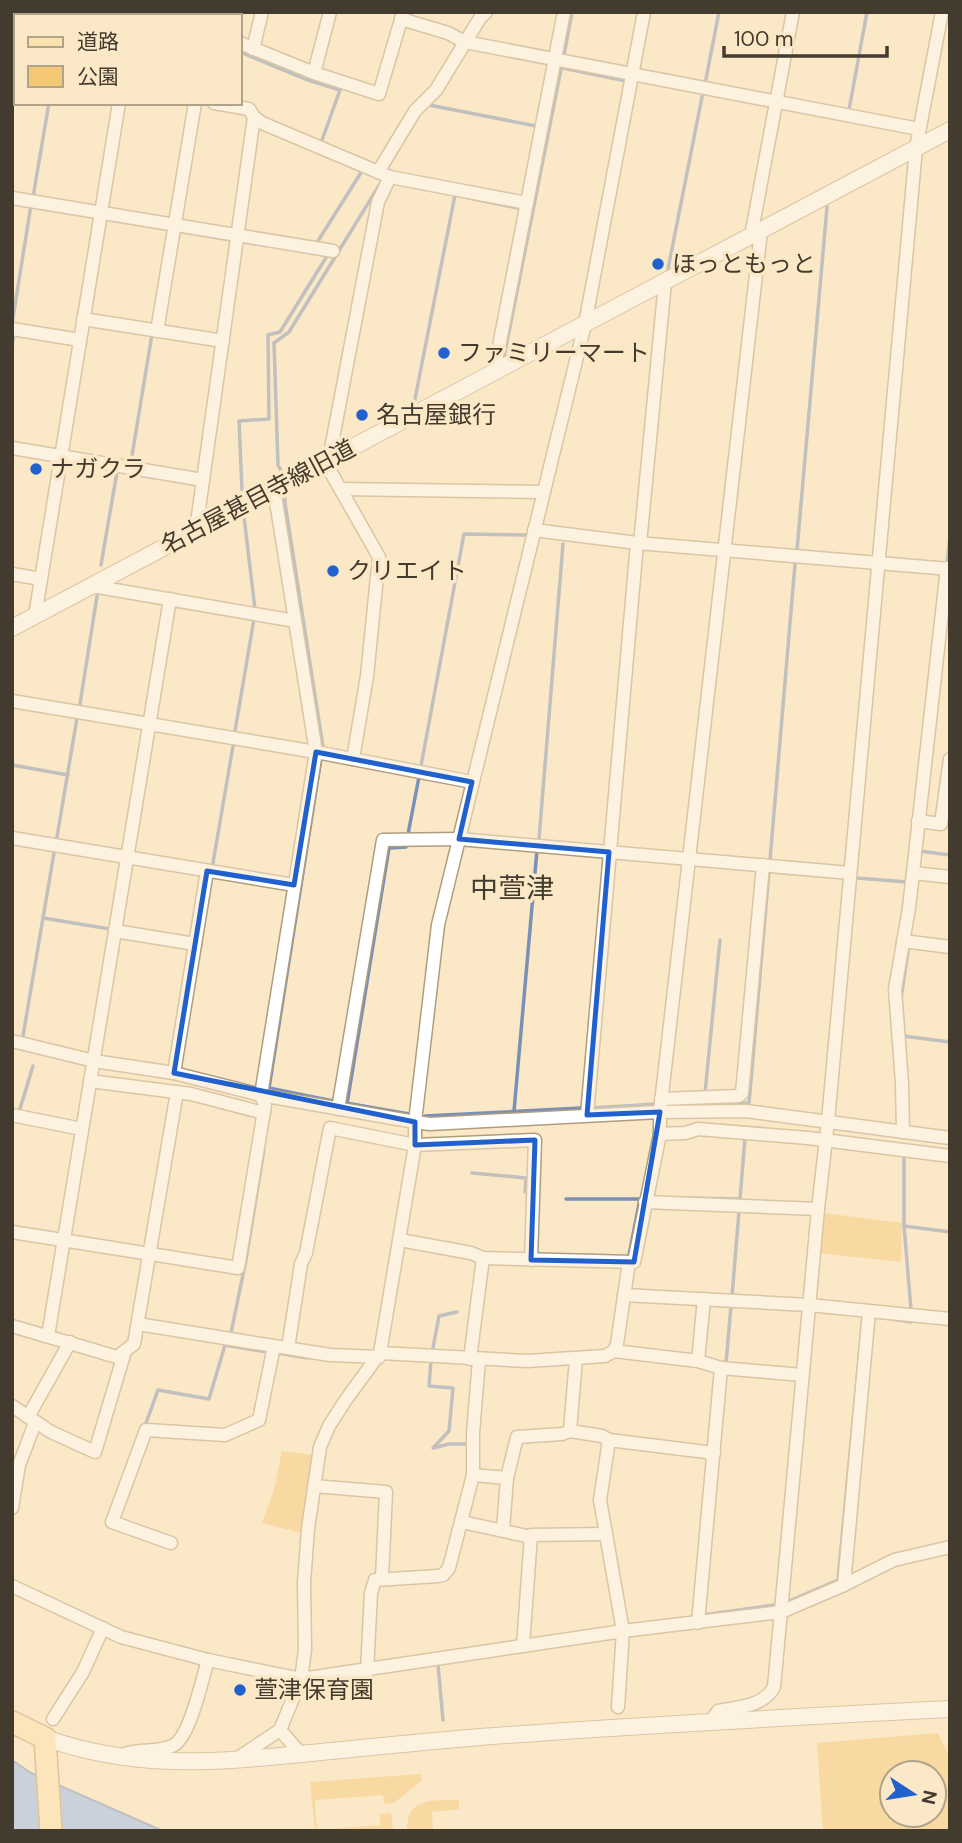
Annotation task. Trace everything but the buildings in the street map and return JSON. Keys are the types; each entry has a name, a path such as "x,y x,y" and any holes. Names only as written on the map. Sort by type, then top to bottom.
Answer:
{"main road":[{"path":"12,1722 48,1736 51,1831"}],"street":[{"path":"253,49 262,12"},
{"path":"314,73 330,12"},
{"path":"353,759 367,677 379,557 327,461 384,174 415,111 436,90 486,12"},
{"path":"494,372 564,12"},
{"path":"233,1761 280,1730 301,1679 305,1650 306,1556 320,1447 329,1426 345,1401 380,1355 415,1145 415,1122 439,925 585,324 644,12"},
{"path":"400,1240 471,1253 482,1258 634,1262 660,1133 661,1105 726,551 756,234 793,12"},
{"path":"711,1721 718,1711 761,1701 774,1687 916,148 942,12"},
{"path":"242,44 314,73 379,93 402,15 465,42 919,129"},
{"path":"35,616 119,105"},
{"path":"157,331 195,105"},
{"path":"226,105 249,109 254,117 384,174 527,203"},
{"path":"195,530 254,117"},
{"name":"名古屋甚目寺線旧道","path":"12,628 950,130"},
{"path":"12,198 333,251"},
{"path":"587,1115 609,852 665,282"},
{"path":"83,319 223,341"},
{"path":"12,329 80,340"},
{"path":"12,448 203,480"},
{"path":"12,1232 238,1268 255,1173 258,1136 264,1113 265,1105 261,1095 316,752 274,489"},
{"path":"340,489 544,492"},
{"path":"534,530 638,544 948,568 913,873 895,989 903,1132"},
{"path":"12,574 41,579"},
{"path":"92,586 295,621"},
{"path":"48,1336 170,599"},
{"path":"936,665 950,667"},
{"path":"12,701 316,752 472,782"},
{"path":"918,821 941,824 950,759 925,756"},
{"path":"12,838 294,885"},
{"path":"338,1109 383,840 458,839 850,873"},
{"path":"12,1041 94,1061 174,1073 261,1095 430,1124 587,1115 739,1096 743,1093 763,865"},
{"path":"174,1073 208,871"},
{"path":"913,873 950,877"},
{"path":"116,931 195,944"},
{"path":"903,941 950,947"},
{"path":"90,1081 177,1092 264,1113"},
{"path":"12,1326 117,1357 134,1344 177,1092"},
{"path":"661,1105 746,1111 950,1138"},
{"path":"12,1115 82,1129"},
{"path":"288,1348 301,1264 306,1253 330,1128 415,1145 535,1140 531,1260"},
{"path":"660,1133 685,1133 698,1129 950,1156"},
{"path":"645,1202 818,1209"},
{"path":"367,1671 374,1580 443,1576 449,1568 463,1522 473,1475 474,1359 482,1258"},
{"path":"614,1351 629,1262"},
{"path":"624,1294 809,1305 950,1319"},
{"path":"698,1361 704,1299"},
{"path":"844,1585 869,1311"},
{"path":"138,1324 330,1355 576,1359 605,1356 614,1351 698,1361 721,1368 802,1375"},
{"path":"12,1508 19,1465 32,1420 70,1342"},
{"path":"171,1543 113,1522 146,1430 225,1435 259,1420 274,1346"},
{"path":"12,1406 65,1439 95,1452 125,1350"},
{"path":"570,1431 576,1359"},
{"path":"698,1623 721,1368"},
{"path":"503,1530 507,1478 517,1437 570,1431 602,1436 609,1440 714,1453"},
{"path":"609,1440 600,1500 623,1630 618,1707"},
{"path":"473,1475 507,1478"},
{"path":"314,1486 386,1492 382,1578"},
{"path":"463,1522 531,1537 606,1534"},
{"path":"523,1646 531,1537"},
{"path":"12,1586 121,1637 208,1660 301,1679 623,1630 781,1612 894,1560 950,1547"},
{"path":"103,1628 83,1672 48,1736 74,1748 136,1760 233,1761 477,1738 711,1721 950,1709"},
{"path":"118,1757 134,1751 169,1748 178,1742 191,1715 208,1660"},
{"path":"280,1730 302,1754"}],"highlighted area":[{"path":"316,752 472,782 459,839 609,852 587,1115 660,1112 634,1262 531,1260 535,1140 415,1145 415,1122 174,1073 207,871 294,885"}],"green space":[{"path":"823,1213 902,1223 901,1262 819,1253"},
{"path":"282,1451 313,1455 302,1533 262,1523 274,1490"},
{"path":"938,1733 950,1758 950,1831 823,1831 817,1743"},
{"path":"421,1774 421,1781 394,1803 384,1804 383,1795 315,1800 317,1830 380,1825 380,1814 391,1813 393,1831 315,1831 310,1782"},
{"path":"459,1800 459,1809 432,1812 433,1831 407,1831 408,1820 416,1806 431,1801"}],"water":[{"path":"12,1760 31,1773 163,1831 12,1831"}],"waterway":[{"path":"137,12 162,14"},
{"path":"564,55 572,12"},
{"path":"705,84 719,12"},
{"path":"849,110 867,12"},
{"path":"242,53 305,79 340,90 322,140"},
{"path":"563,68 626,81"},
{"path":"504,357 561,69"},
{"path":"668,269 703,92"},
{"path":"33,197 49,105"},
{"path":"429,105 536,126"},
{"path":"318,241 362,171 359,170"},
{"path":"281,471 278,465 274,343 289,332 380,184"},
{"path":"414,404 455,195"},
{"path":"469,198 518,208"},
{"path":"12,324 31,205"},
{"path":"797,550 827,207"},
{"path":"242,490 239,421 269,419 268,335 280,332 327,256"},
{"path":"12,346 14,334"},
{"path":"131,462 152,334"},
{"path":"101,565 117,472"},
{"path":"285,495 323,747"},
{"path":"244,517 255,609"},
{"path":"421,766 464,534 526,535"},
{"path":"947,563 950,537"},
{"path":"539,839 563,544"},
{"path":"770,860 795,564"},
{"path":"80,704 97,596"},
{"path":"235,731 254,619"},
{"path":"57,837 77,718"},
{"path":"213,863 233,746"},
{"path":"321,758 269,1088 333,1101"},
{"path":"12,765 68,775"},
{"path":"408,834 419,777"},
{"path":"347,1104 389,848 406,845"},
{"path":"514,1111 537,850"},
{"path":"919,851 950,855"},
{"path":"23,1036 54,853"},
{"path":"666,1105 749,1103 769,871"},
{"path":"857,878 907,882"},
{"path":"43,918 110,929"},
{"path":"705,1093 720,940"},
{"path":"901,999 908,951"},
{"path":"903,1036 950,1042"},
{"path":"17,1112 33,1066"},
{"path":"346,1103 409,1114"},
{"path":"592,1108 656,1104"},
{"path":"425,1116 581,1108"},
{"path":"740,1199 745,1138"},
{"path":"231,1333 264,1149"},
{"path":"904,1156 904,1226 911,1309"},
{"path":"472,1173 526,1178 525,1192"},
{"path":"690,1198 740,1199"},
{"path":"566,1199 640,1199 629,1255"},
{"path":"732,1296 739,1211"},
{"path":"904,1226 950,1232"},
{"path":"726,1363 731,1306"},
{"path":"432,1353 439,1316 457,1312"},
{"path":"789,1601 838,1580 863,1317"},
{"path":"892,1319 911,1322"},
{"path":"145,1426 158,1390 209,1399 225,1345 267,1352"},
{"path":"277,1353 308,1358"},
{"path":"431,1361 429,1386 453,1388 449,1431 433,1448 449,1444 470,1444"},
{"path":"703,1615 775,1605"},
{"path":"438,1665 443,1720"}],"place":[{"name":"ほっともっと","path":"658,264"},
{"name":"ファミリーマート","path":"444,353"},
{"name":"名古屋銀行","path":"362,415"},
{"name":"ナガクラ","path":"36,469"},
{"name":"クリエイト","path":"333,571"},
{"name":"萱津保育園","path":"240,1690"}],"district":[{"name":"中萱津","path":"512,888"}]}
